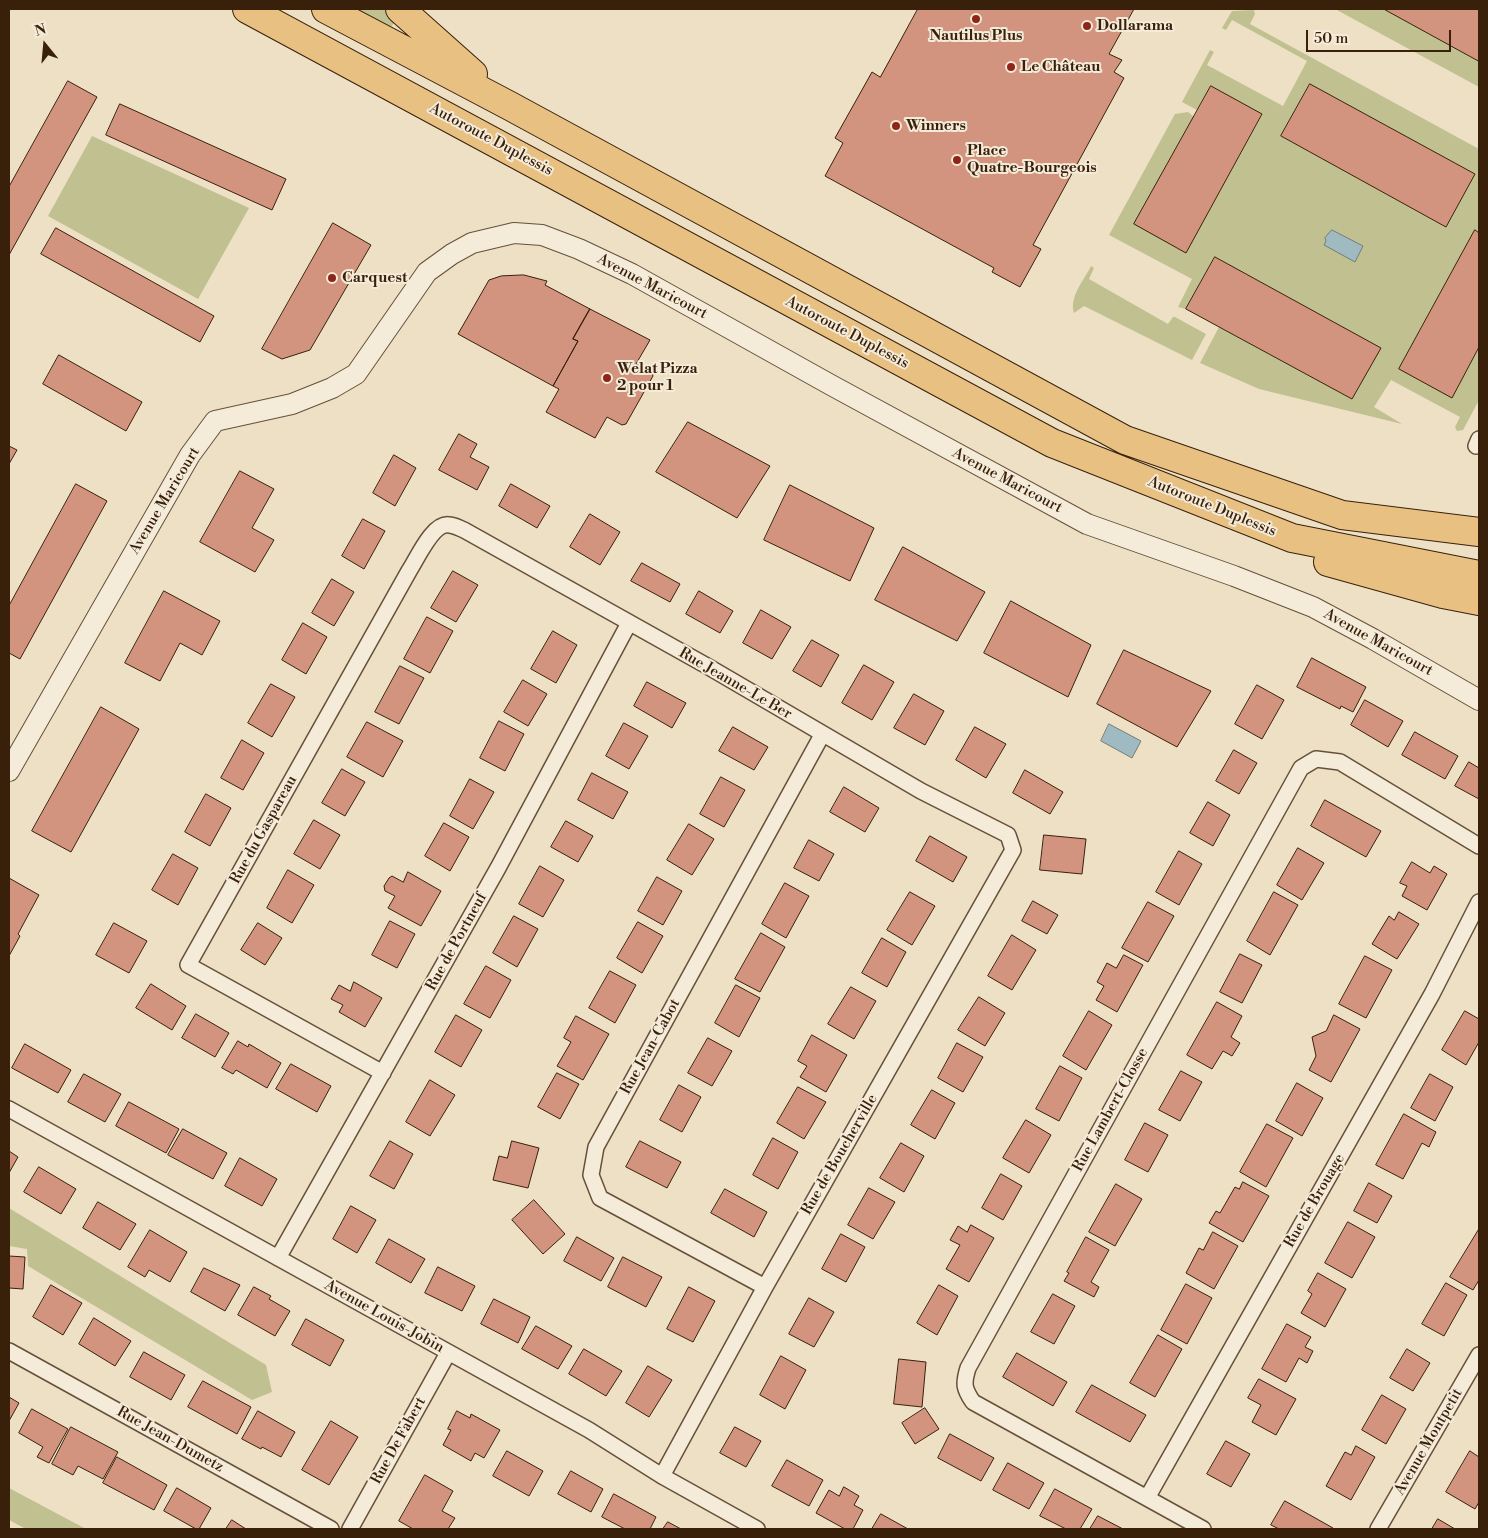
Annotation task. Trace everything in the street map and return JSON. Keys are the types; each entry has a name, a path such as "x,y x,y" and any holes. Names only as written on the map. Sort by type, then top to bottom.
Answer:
{"highway":[{"name":"Autoroute Duplessis","path":"247,9 1052,443 1292,538 1479,575"},
{"name":"Autoroute Duplessis","path":"326,9 510,106 1125,440 1342,515 1479,532"},
{"path":"400,9 510,106"},
{"path":"1052,443 1091,470 1273,547 1443,594 1479,601"}],"street":[{"name":"Avenue Maricourt","path":"9,770 190,455 215,422 292,404 332,388 356,374 427,272 452,254 472,243 514,233 542,235 579,249 632,274 1087,524 1313,606 1479,700"},
{"name":"Rue du Gaspareau","path":"383,1073 188,965 432,533 438,526 448,524 464,530"},
{"name":"Rue Jeanne-Le Ber","path":"464,530 707,666 822,735 921,791 1008,835"},
{"name":"Rue de Portneuf","path":"278,1258 498,868 629,623"},
{"name":"Rue Jean-Cabot","path":"765,1287 600,1198 591,1175 596,1147 822,735"},
{"name":"Rue Lambert-Closse","path":"1203,1529 973,1402 966,1392 964,1380 968,1368 1300,768 1316,759 1340,762 1479,846"},
{"name":"Rue de Boucherville","path":"662,1476 765,1287 1013,850 1008,835"},
{"name":"Rue de Brouage","path":"1147,1498 1432,994 1479,902"},
{"name":"Avenue Louis-Jobin","path":"9,1109 589,1430 662,1476 758,1529"},
{"name":"Rue Jean-Dumetz","path":"9,1351 331,1529"},
{"name":"Rue De Fabert","path":"350,1529 448,1353"},
{"name":"Avenue Montpetit","path":"1378,1529 1479,1354"}],"green space":[{"path":"354,9 385,9 395,22 390,28"},
{"path":"1335,9 1479,9 1479,87"},
{"path":"1254,10 1255,14 1250,24 1479,149 1479,233 1475,231 1452,397 1479,347 1479,400 1463,430 1457,431 1455,427 1460,417 1391,380 1374,407 1402,424 1259,389 1200,363 1219,327 1352,399 1380,348 1215,257 1186,309 1178,307 1192,279 1109,235 1175,114 1188,112 1194,117 1186,252 1262,115 1211,86 1197,110 1182,102 1210,50 1214,52 1207,65 1283,106 1307,61 1232,20 1226,30 1222,28 1232,11","holes":["1310,84 1474,174 1446,227 1281,136"]},
{"path":"92,136 249,208 198,299 48,216"},
{"path":"1091,266 1094,268 1089,279 1168,324 1175,317 1206,334 1192,360 1084,306 1074,313 1075,295"},
{"path":"9,1208 266,1365 272,1392 252,1400 28,1266 27,1249 9,1246"},
{"path":"9,1488 86,1529 26,1529 9,1520"}],"water":[{"path":"1332,230 1363,246 1355,262 1324,245 1325,238"},
{"path":"1109,724 1141,741 1132,758 1101,741"}],"building":[{"name":"Place Quatre-Bourgeois","path":"918,9 1134,9 1109,54 1122,60 1114,72 1124,78 1033,245 1041,249 1020,287 992,272 994,268 825,176 843,143 835,138 872,72 880,77"},
{"path":"1384,9 1479,9 1479,61"},
{"path":"68,81 97,97 9,255 9,187"},
{"path":"1310,84 1475,174 1446,227 1281,136"},
{"path":"1211,86 1262,114 1186,253 1134,224"},
{"path":"120,104 286,179 272,210 106,135"},
{"path":"333,223 371,245 310,350 282,359 262,349"},
{"path":"56,228 214,316 200,342 41,254"},
{"path":"1475,230 1479,233 1479,347 1452,398 1399,369"},
{"path":"1215,257 1381,348 1352,399 1186,309"},
{"path":"524,275 547,281 545,285 590,309 573,339 578,341 553,386 458,334 489,280 501,276"},
{"path":"590,309 650,340 636,364 652,372 653,376 626,424 622,425 607,417 595,438 546,412 559,389 553,386 578,341 573,339"},
{"path":"59,355 142,402 126,431 43,384"},
{"path":"688,422 770,466 737,518 656,472"},
{"path":"459,434 477,444 470,457 489,467 477,490 439,470"},
{"path":"9,446 17,450 9,464"},
{"path":"394,455 416,468 395,506 373,493"},
{"path":"240,471 274,489 252,528 274,540 255,572 200,542"},
{"path":"76,484 107,501 20,659 9,653 9,606"},
{"path":"511,484 550,506 537,528 499,506"},
{"path":"790,485 874,528 850,581 764,540"},
{"path":"590,514 620,532 600,565 570,547"},
{"path":"363,519 385,531 364,569 342,556"},
{"path":"903,547 985,592 957,641 875,600"},
{"path":"642,563 680,584 670,602 631,581"},
{"path":"453,571 478,585 456,622 431,608"},
{"path":"332,579 354,592 334,626 312,613"},
{"path":"164,591 220,621 202,655 180,643 160,681 125,663"},
{"path":"699,591 733,611 720,633 686,614"},
{"path":"1011,601 1091,645 1068,697 984,653"},
{"path":"761,610 791,627 772,659 743,643"},
{"path":"427,617 453,631 430,673 404,659"},
{"path":"303,623 327,637 306,674 282,660"},
{"path":"553,631 577,645 556,683 531,669"},
{"path":"812,640 839,655 821,687 793,671"},
{"path":"1124,650 1211,691 1177,747 1097,704"},
{"path":"1312,658 1366,687 1353,712 1341,706 1340,709 1297,687"},
{"path":"864,665 894,682 872,720 842,703"},
{"path":"400,666 424,678 399,724 375,712"},
{"path":"523,680 547,694 528,726 504,712"},
{"path":"647,682 686,703 672,728 634,706"},
{"path":"271,684 295,697 272,737 248,723"},
{"path":"1257,685 1284,700 1262,739 1235,724"},
{"path":"914,694 944,711 925,745 894,728"},
{"path":"1365,700 1403,721 1388,747 1351,725"},
{"path":"101,707 139,729 71,852 32,831"},
{"path":"499,721 524,734 505,771 480,758"},
{"path":"367,722 403,741 383,777 347,757"},
{"path":"624,723 648,736 629,769 606,756"},
{"path":"733,727 768,747 754,770 719,751"},
{"path":"975,727 1006,744 986,778 956,760"},
{"path":"1415,732 1458,756 1445,779 1402,755"},
{"path":"242,740 264,753 243,790 221,778"},
{"path":"1234,750 1257,763 1239,794 1216,781"},
{"path":"1469,762 1479,768 1479,799 1455,786"},
{"path":"342,769 365,782 345,816 322,803"},
{"path":"1025,770 1063,792 1050,814 1013,793"},
{"path":"592,773 628,792 613,819 578,800"},
{"path":"721,777 745,790 724,827 700,814"},
{"path":"470,779 494,792 473,829 450,816"},
{"path":"844,787 879,808 865,832 830,812"},
{"path":"206,794 231,808 210,846 185,832"},
{"path":"1325,800 1381,831 1366,857 1311,826"},
{"path":"1208,802 1230,815 1213,846 1190,833"},
{"path":"314,820 340,835 320,869 294,854"},
{"path":"566,821 593,836 578,862 551,847"},
{"path":"444,823 469,837 450,871 425,856"},
{"path":"689,824 714,839 692,875 667,860"},
{"path":"1044,835 1086,839 1082,874 1040,870"},
{"path":"930,836 967,857 953,882 916,861"},
{"path":"809,840 834,854 819,881 794,868"},
{"path":"1298,848 1324,863 1302,900 1277,885"},
{"path":"1179,851 1202,864 1179,905 1156,892"},
{"path":"173,854 198,868 178,905 152,890"},
{"path":"1412,862 1430,873 1434,866 1447,874 1427,910 1402,896 1407,886 1400,883"},
{"path":"540,866 564,880 543,917 519,904"},
{"path":"288,870 314,885 292,923 267,908"},
{"path":"408,872 441,891 421,926 388,908 395,896 385,891 384,886 392,876 403,882"},
{"path":"657,877 682,891 663,925 638,911"},
{"path":"9,878 39,895 18,934 20,936 9,956"},
{"path":"785,883 809,896 786,938 762,924"},
{"path":"910,892 935,906 912,945 887,930"},
{"path":"1274,892 1298,905 1270,955 1247,941"},
{"path":"1033,901 1058,915 1047,934 1022,921"},
{"path":"1148,902 1174,916 1148,962 1122,948"},
{"path":"1399,912 1419,924 1397,959 1372,944 1389,916 1394,920"},
{"path":"514,916 538,929 517,967 493,953"},
{"path":"390,921 415,934 397,968 372,955"},
{"path":"638,922 663,936 642,973 617,958"},
{"path":"114,923 147,941 129,973 96,955"},
{"path":"258,923 282,938 265,965 241,950"},
{"path":"761,933 785,947 760,992 735,979"},
{"path":"1012,935 1036,950 1012,990 988,976"},
{"path":"882,938 906,952 887,987 862,973"},
{"path":"1240,954 1262,965 1242,1003 1220,992"},
{"path":"1124,955 1143,965 1117,1012 1096,1000 1104,986 1097,982 1107,963 1116,968"},
{"path":"1365,956 1392,970 1366,1018 1339,1004"},
{"path":"486,966 511,980 490,1018 464,1004"},
{"path":"610,971 636,985 615,1023 589,1008"},
{"path":"354,982 382,998 365,1027 339,1012 343,1005 331,999 339,985 350,991"},
{"path":"151,984 186,1006 172,1030 136,1008"},
{"path":"736,985 760,998 739,1037 715,1023"},
{"path":"851,987 876,1001 854,1039 828,1024"},
{"path":"979,997 1005,1013 985,1046 958,1030"},
{"path":"1217,1002 1242,1016 1231,1037 1240,1043 1232,1056 1223,1051 1212,1069 1187,1055"},
{"path":"1089,1011 1112,1025 1086,1070 1063,1056"},
{"path":"1465,1011 1479,1019 1479,1042 1466,1065 1442,1050"},
{"path":"196,1014 229,1033 215,1057 182,1038"},
{"path":"456,1015 482,1030 461,1067 435,1052"},
{"path":"1334,1015 1360,1029 1331,1082 1309,1070 1316,1056 1312,1037 1326,1031"},
{"path":"576,1016 609,1034 583,1080 557,1066 571,1042 564,1038"},
{"path":"812,1035 847,1055 826,1092 800,1077 807,1066 798,1061"},
{"path":"708,1038 732,1051 712,1086 688,1073"},
{"path":"238,1041 248,1047 249,1044 281,1063 267,1088 236,1070 233,1074 222,1068"},
{"path":"957,1043 983,1057 963,1092 938,1078"},
{"path":"25,1044 71,1070 58,1093 12,1068"},
{"path":"291,1064 331,1086 317,1112 276,1089"},
{"path":"1060,1066 1082,1078 1059,1121 1036,1109"},
{"path":"1181,1071 1202,1082 1180,1121 1159,1110"},
{"path":"557,1073 579,1084 560,1119 538,1107"},
{"path":"84,1074 121,1094 105,1122 68,1102"},
{"path":"1430,1074 1453,1087 1435,1121 1411,1108"},
{"path":"430,1080 455,1095 430,1136 406,1122"},
{"path":"1297,1083 1323,1098 1302,1136 1276,1121"},
{"path":"679,1085 701,1097 682,1132 660,1120"},
{"path":"798,1087 826,1102 804,1139 777,1123"},
{"path":"932,1090 955,1103 935,1139 911,1125"},
{"path":"129,1102 179,1129 166,1153 116,1126"},
{"path":"1404,1114 1436,1132 1429,1147 1422,1143 1403,1179 1376,1165"},
{"path":"1026,1120 1051,1135 1029,1173 1003,1158"},
{"path":"1145,1123 1168,1135 1148,1172 1125,1160"},
{"path":"1267,1124 1293,1138 1266,1187 1240,1172"},
{"path":"183,1129 227,1153 213,1179 168,1155"},
{"path":"773,1138 798,1152 778,1189 753,1175"},
{"path":"390,1141 413,1154 394,1189 370,1176"},
{"path":"512,1141 539,1148 528,1188 493,1180 499,1156 507,1158"},
{"path":"640,1141 681,1162 667,1188 626,1167"},
{"path":"901,1143 924,1156 904,1192 880,1178"},
{"path":"9,1151 18,1157 9,1173"},
{"path":"240,1158 277,1179 262,1206 225,1186"},
{"path":"39,1167 76,1189 61,1214 24,1192"},
{"path":"1001,1174 1022,1186 1003,1220 982,1208"},
{"path":"1243,1182 1269,1196 1243,1242 1209,1223 1216,1211 1220,1213 1235,1187 1239,1189"},
{"path":"1369,1183 1392,1196 1377,1223 1354,1211"},
{"path":"1116,1184 1142,1199 1115,1246 1089,1232"},
{"path":"869,1188 895,1202 873,1239 848,1225"},
{"path":"725,1189 767,1212 754,1237 711,1213"},
{"path":"534,1200 565,1234 543,1254 512,1220"},
{"path":"98,1202 136,1224 120,1250 83,1228"},
{"path":"351,1206 376,1220 357,1253 333,1239"},
{"path":"1348,1222 1375,1237 1352,1278 1325,1263"},
{"path":"971,1225 994,1238 969,1282 946,1269 960,1245 950,1240 958,1226 967,1232"},
{"path":"1479,1229 1479,1280 1473,1290 1450,1277"},
{"path":"150,1230 187,1252 170,1282 149,1270 145,1277 128,1267"},
{"path":"1213,1232 1238,1246 1214,1289 1186,1273 1199,1248 1203,1250"},
{"path":"841,1234 865,1247 846,1282 822,1269"},
{"path":"577,1237 614,1258 601,1281 564,1261"},
{"path":"1086,1237 1109,1250 1091,1282 1099,1287 1094,1297 1064,1281"},
{"path":"389,1239 425,1259 411,1283 376,1263"},
{"path":"9,1256 25,1257 23,1289 9,1288"},
{"path":"623,1257 662,1277 646,1307 608,1287"},
{"path":"438,1267 475,1286 462,1311 425,1293"},
{"path":"204,1268 240,1285 225,1311 191,1292"},
{"path":"1318,1273 1346,1289 1325,1327 1301,1313 1312,1294 1308,1291"},
{"path":"1446,1283 1467,1295 1444,1336 1422,1324"},
{"path":"1186,1284 1212,1298 1187,1344 1161,1330"},
{"path":"51,1285 82,1303 63,1335 33,1317"},
{"path":"939,1285 958,1296 937,1335 917,1323"},
{"path":"254,1287 271,1296 269,1299 290,1311 275,1336 238,1315"},
{"path":"689,1287 715,1301 693,1342 667,1329"},
{"path":"1053,1294 1075,1306 1054,1344 1031,1332"},
{"path":"809,1298 834,1312 814,1347 789,1334"},
{"path":"494,1299 530,1317 518,1343 481,1324"},
{"path":"94,1318 131,1341 115,1366 79,1344"},
{"path":"306,1319 344,1340 330,1366 292,1345"},
{"path":"1287,1324 1311,1337 1305,1347 1313,1351 1307,1363 1299,1358 1286,1382 1262,1369"},
{"path":"536,1326 572,1346 558,1369 522,1349"},
{"path":"1158,1335 1182,1349 1155,1397 1130,1383"},
{"path":"584,1349 622,1371 606,1396 569,1374"},
{"path":"1407,1349 1430,1363 1413,1391 1390,1378"},
{"path":"144,1352 185,1375 171,1400 130,1377"},
{"path":"1017,1353 1067,1382 1053,1406 1003,1377"},
{"path":"781,1356 806,1370 785,1409 760,1395"},
{"path":"899,1359 926,1362 922,1407 894,1404"},
{"path":"648,1366 672,1380 649,1417 626,1403"},
{"path":"1259,1379 1296,1399 1276,1435 1252,1422 1261,1405 1248,1398"},
{"path":"203,1381 251,1407 237,1434 188,1407"},
{"path":"1092,1385 1146,1415 1130,1442 1076,1412"},
{"path":"1382,1395 1406,1409 1386,1444 1362,1430"},
{"path":"9,1397 19,1403 9,1421"},
{"path":"925,1408 939,1429 915,1444 902,1423"},
{"path":"32,1409 68,1429 49,1463 37,1457 43,1447 19,1433"},
{"path":"258,1411 295,1432 281,1457 242,1439"},
{"path":"457,1411 470,1418 471,1414 500,1430 484,1458 475,1453 471,1461 443,1445 451,1430 448,1429"},
{"path":"331,1421 358,1437 329,1485 302,1470"},
{"path":"71,1427 118,1452 103,1479 78,1466 73,1475 52,1464"},
{"path":"735,1427 761,1441 746,1467 720,1453"},
{"path":"950,1434 994,1458 981,1481 938,1458"},
{"path":"1226,1441 1250,1454 1231,1487 1207,1474"},
{"path":"1356,1446 1375,1457 1351,1500 1326,1486 1345,1452 1351,1455"},
{"path":"507,1451 543,1471 529,1496 493,1476"},
{"path":"1470,1451 1479,1457 1479,1502 1475,1509 1446,1492"},
{"path":"117,1457 167,1485 154,1510 103,1483"},
{"path":"787,1460 823,1480 809,1506 772,1486"},
{"path":"1008,1463 1044,1483 1029,1509 993,1490"},
{"path":"571,1471 603,1489 591,1512 558,1494"},
{"path":"425,1475 453,1491 442,1511 455,1518 448,1529 413,1529 399,1521"},
{"path":"844,1487 859,1496 854,1505 863,1510 853,1529 845,1529 816,1513 829,1490 839,1496"},
{"path":"177,1488 211,1508 199,1529 164,1511"},
{"path":"1055,1489 1092,1509 1080,1529 1066,1529 1040,1516"},
{"path":"614,1494 656,1517 650,1529 625,1529 602,1517"},
{"path":"1285,1501 1333,1528 1279,1529 1271,1525"},
{"path":"881,1514 908,1529 872,1529"},
{"path":"1098,1516 1123,1529 1090,1529"},
{"path":"1438,1519 1455,1529 1432,1529"},
{"path":"232,1520 246,1529 226,1529"},
{"path":"668,1522 681,1529 663,1529"}],"place":[{"name":"Nautilus Plus","path":"976,19"},
{"name":"Dollarama","path":"1087,26"},
{"name":"Le Château","path":"1011,67"},
{"name":"Winners","path":"896,126"},
{"name":"Place Quatre-Bourgeois","path":"957,160"},
{"name":"Carquest","path":"332,278"},
{"name":"Welat Pizza 2 pour 1","path":"607,378"}]}
